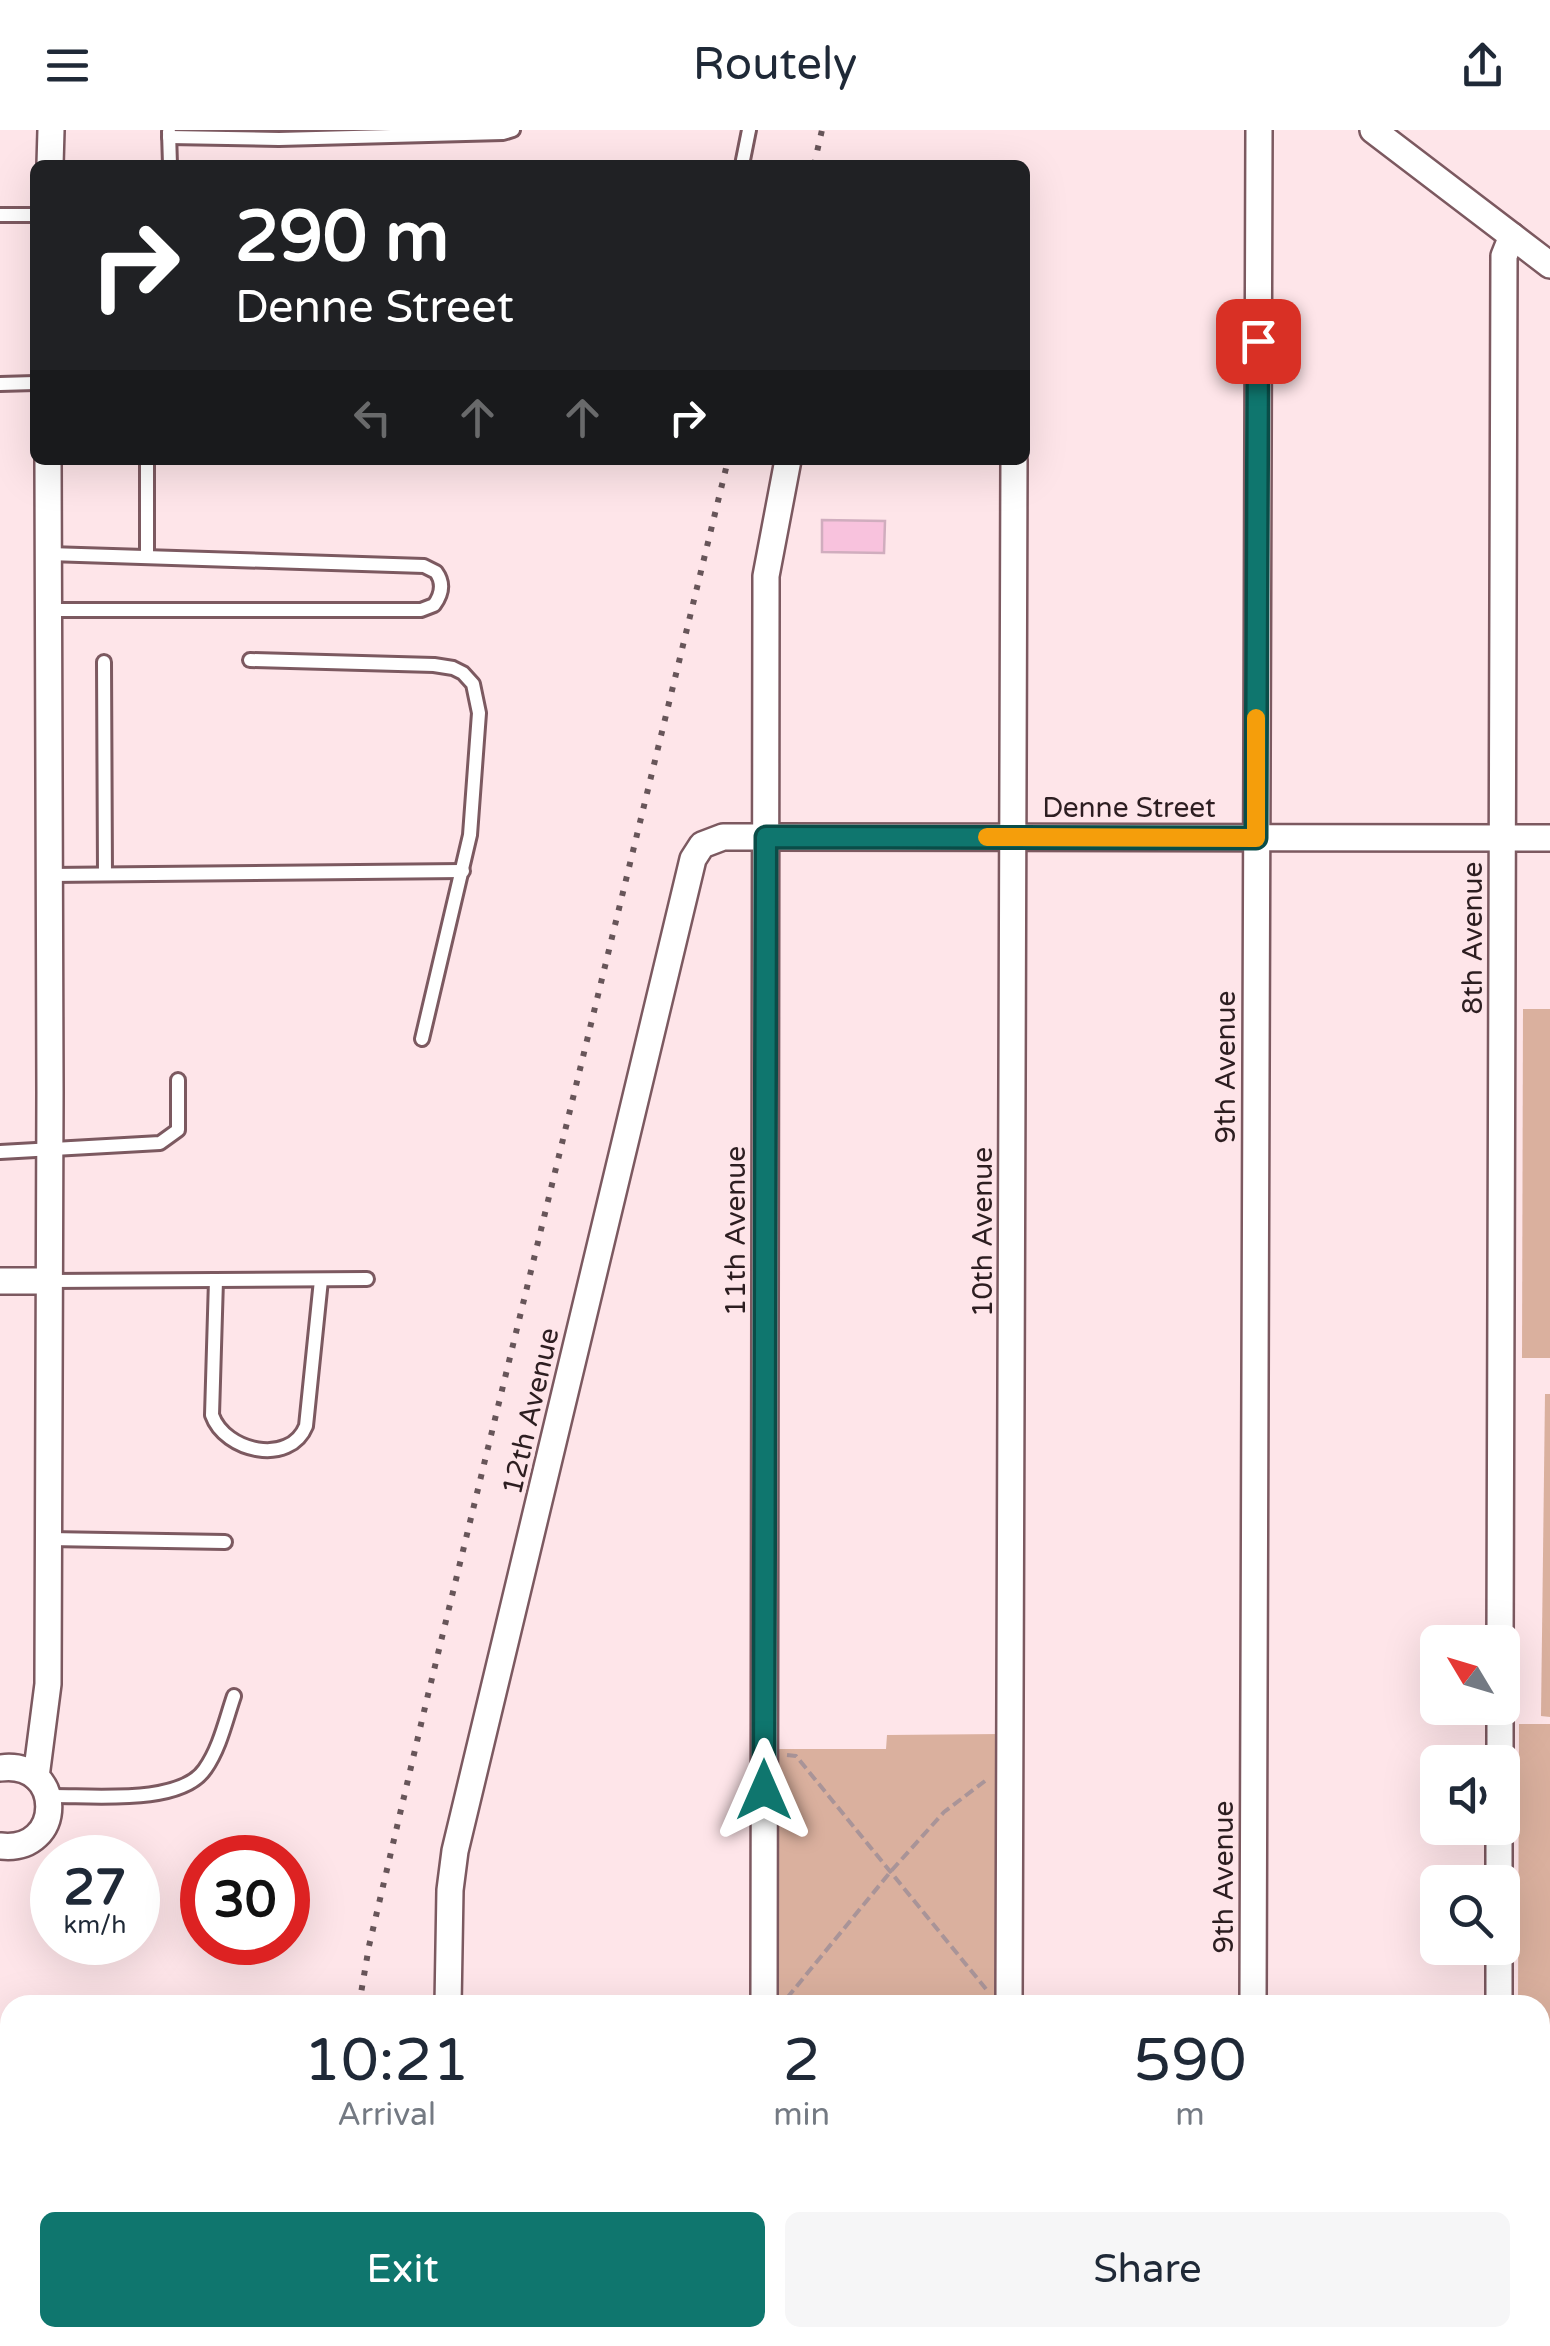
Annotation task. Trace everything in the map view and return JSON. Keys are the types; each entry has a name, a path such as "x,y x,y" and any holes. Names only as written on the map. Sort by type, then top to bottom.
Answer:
{"street":[{"path":"50,160 51,130"},
{"name":"9th Avenue","path":"1253,1995 1259,130"},
{"path":"1373,130 1550,265"},
{"name":"8th Avenue","path":"1500,1625 1504,256 1512,236"},
{"path":"0,1846 14,1847 35,1838 48,1818 42,1786 49,1539 48,465"},
{"name":"11th Avenue","path":"774,1995 764,1754 766,576 787,465"},
{"name":"10th Avenue","path":"1003,1995 1010,1770 1014,465"},
{"name":"Denne Street","path":"708,840 1550,838"},
{"name":"12th Avenue","path":"448,1995 450,1890 456,1850 694,859 708,840"},
{"path":"0,1280 50,1281"},
{"path":"0,1768 15,1767 42,1786"},
{"path":"1499,1965 1499,1995"}],"lane":[{"path":"170,160 169,133 297,139 504,134 513,130"},
{"path":"743,160 749,130"},
{"path":"0,215 30,215"},
{"path":"0,384 30,382"},
{"path":"148,465 148,557"},
{"path":"49,554 424,566 440,577 441,594 434,605 421,610 49,610"},
{"path":"250,660 434,665 453,668 473,684 479,713 473,813 422,1038"},
{"path":"104,662 105,874"},
{"path":"50,875 462,871"},
{"path":"0,1152 166,1140 178,1130 178,1080"},
{"path":"50,1281 367,1279"},
{"path":"216,1280 212,1415 216,1426 238,1445 270,1449 292,1445 301,1438 306,1426 322,1280"},
{"path":"49,1539 224,1542"},
{"path":"42,1786 142,1794 178,1790 192,1783 213,1756 234,1696"}],"path":[{"path":"764,1754 796,1756 996,1995"},
{"path":"784,1995 814,1969 892,1870 944,1812 997,1771 1010,1770"}],"shaded area":[{"path":"1523,1009 1550,1009 1550,1358 1522,1358"},
{"path":"1545,1394 1550,1394 1550,1717 1541,1716"},
{"path":"1520,1724 1550,1724 1550,1995 1518,1995"},
{"path":"1001,1734 1001,1995 774,1995 774,1749 886,1749 887,1735"}],"building":[{"path":"822,520 885,521 884,553 822,552"}],"railway":[{"path":"815,160 822,130"},
{"path":"361,1995 426,1703 727,465"}],"slow traffic":[{"path":"987,837 1256,838 1256,718"}],"route":[{"path":"764,1790 766,837 1256,838 1258,341"}]}
